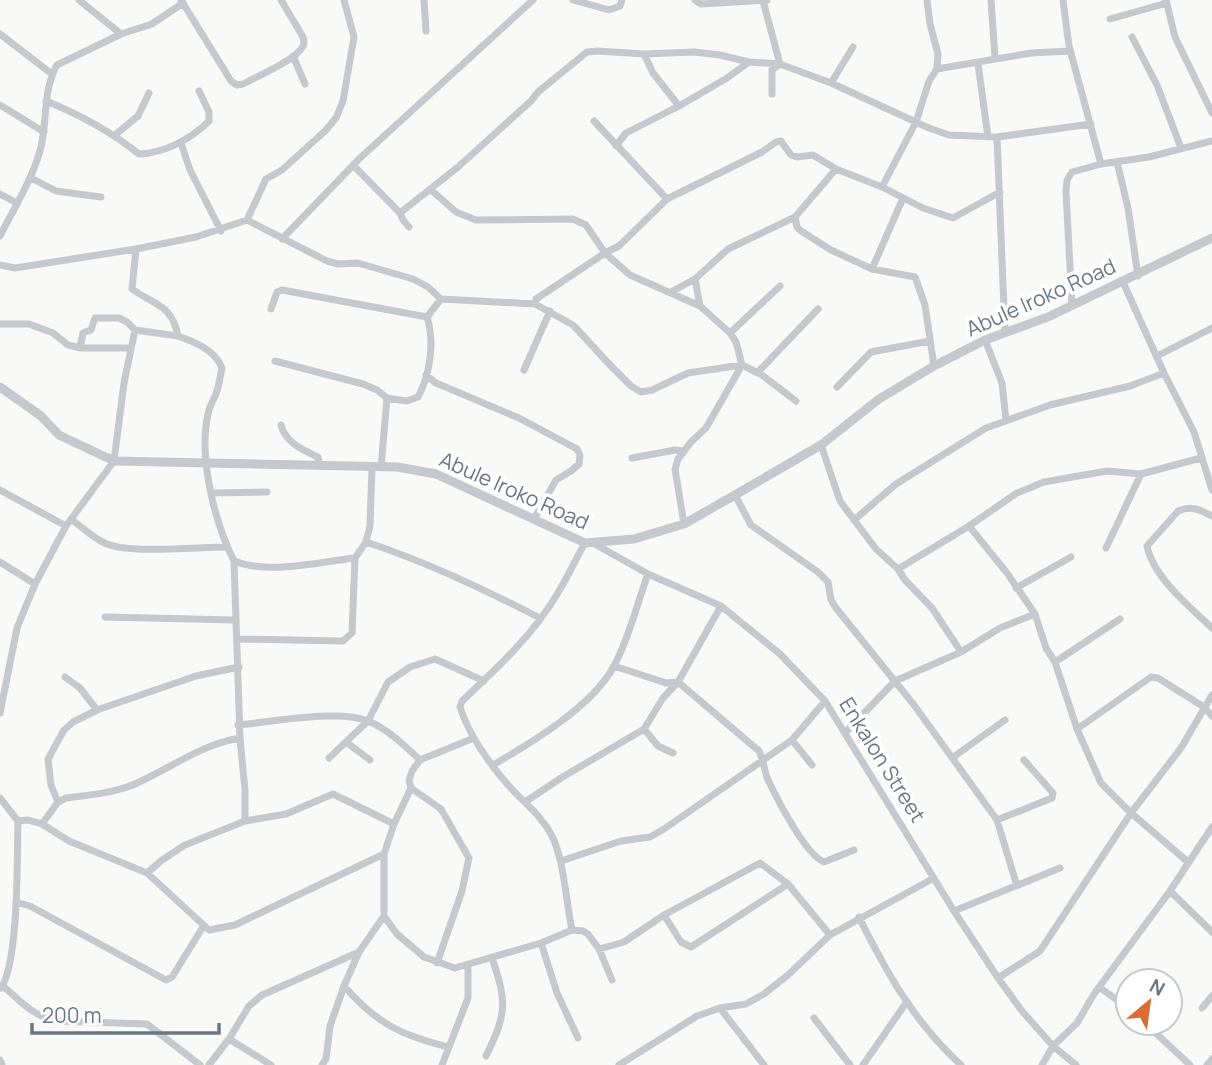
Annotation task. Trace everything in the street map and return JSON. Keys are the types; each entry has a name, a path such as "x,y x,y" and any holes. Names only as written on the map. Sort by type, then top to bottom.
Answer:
{"street":[{"path":"79,0 121,34"},
{"path":"0,236 31,178 44,132 52,74 57,65 121,34 152,24 182,2 231,81 237,85 243,84 293,56 304,44 303,37 281,0"},
{"path":"0,265 15,268 136,249 221,231 247,220 266,180 291,163 336,118 343,101 354,37 344,0"},
{"path":"424,0 426,31"},
{"path":"282,239 353,165 533,0"},
{"path":"573,0 609,10 620,6 622,0"},
{"path":"695,0 701,4 766,1 780,64"},
{"path":"882,187 916,122 929,81 937,69 938,54 927,0"},
{"path":"990,0 995,58"},
{"path":"1063,0 1070,51 1101,164"},
{"path":"1110,19 1166,1 1175,37 1208,98 1212,113"},
{"path":"0,34 52,74"},
{"path":"1132,37 1157,85 1181,148"},
{"path":"831,82 853,47"},
{"path":"400,213 458,167 538,92 587,52 644,54 694,51 749,62 780,64 831,82 949,135 993,136 1091,124"},
{"path":"937,69 1031,53 1070,51"},
{"path":"644,54 653,73 679,106"},
{"path":"293,56 305,84"},
{"path":"616,146 626,133 679,106 749,62"},
{"path":"772,94 772,70 780,64"},
{"path":"978,64 993,136 1000,192 1005,333"},
{"path":"47,102 81,115 115,135 139,155 181,143 209,121 209,112 199,92"},
{"path":"115,135 138,116 149,93"},
{"path":"0,105 44,132"},
{"path":"594,121 667,199"},
{"path":"1072,306 1067,180 1072,172 1212,141"},
{"path":"535,304 536,299 619,246 667,199 762,152 776,142 785,144 791,155 813,155 836,169 882,187 923,208 953,218 1000,192"},
{"path":"181,143 190,170 221,231"},
{"path":"1117,162 1128,208 1138,275"},
{"path":"353,165 400,213 410,227"},
{"path":"671,292 695,279 728,249 795,217 836,169"},
{"path":"31,178 56,191 101,197"},
{"path":"430,189 456,212 476,220 580,221 586,225 605,253 629,275 699,306 730,332 736,342 742,365 706,428 684,451 675,469 684,524"},
{"path":"0,194 17,203"},
{"path":"872,269 903,198"},
{"path":"795,217 797,227 811,239 872,269 915,276 925,305 934,366"},
{"path":"247,220 327,261 338,264 358,262 413,279 428,287 441,299 535,304 573,325 611,366 641,392 652,390 688,373 742,365 758,372 796,401"},
{"name":"Abule Iroko Road","path":"1,389 41,416 59,435 114,461 398,467 436,474 589,543 634,539 684,524 735,495 821,445 879,399 934,366 985,340 1072,306 1212,238"},
{"path":"136,249 132,289 165,307 175,324 178,336"},
{"path":"695,279 699,306"},
{"path":"1122,280 1194,432 1212,490"},
{"path":"730,332 780,286"},
{"path":"271,309 277,292 282,290 427,317"},
{"path":"427,317 441,299"},
{"path":"758,372 818,309"},
{"path":"524,370 550,311"},
{"path":"275,361 363,384 387,398 407,401 418,397 426,375 431,349 427,317"},
{"path":"80,348 83,333 91,330 95,318 119,318 135,330 178,336 195,342 214,355 222,368 217,392 208,414 206,462 211,493 227,547 234,561 239,667 238,725 246,821"},
{"path":"0,324 29,324 53,333 68,345 80,348 130,348"},
{"path":"1157,356 1212,328"},
{"path":"0,713 18,628 35,584 69,522 114,461 135,330"},
{"path":"985,340 1002,383 1006,420"},
{"path":"837,387 871,352 930,341"},
{"path":"854,520 896,484 986,428 1073,398 1130,386 1164,373"},
{"path":"426,375 436,383 519,418 576,449 580,456 579,464 556,480 534,519"},
{"path":"422,390 436,383"},
{"path":"237,639 343,641 352,634 355,558 366,542 370,526 387,398"},
{"path":"281,425 284,435 300,449 318,457 319,465"},
{"path":"821,445 840,500 876,548 932,608 961,652"},
{"path":"632,458 675,450 684,451"},
{"path":"898,569 1017,493 1044,482 1107,471 1141,474 1201,458"},
{"path":"1106,548 1141,474"},
{"path":"0,491 115,546 227,547"},
{"path":"211,493 267,492"},
{"path":"735,495 751,525 828,582 831,600 895,681 997,820 1017,886"},
{"path":"1212,516 1194,507 1178,511 1147,546 1170,587 1212,628"},
{"path":"969,526 1007,573 1035,614 1046,648 1055,662 1077,729 1101,783 1188,862"},
{"path":"366,542 414,557 475,584 540,618"},
{"path":"572,930 561,861 551,834 538,814 493,765 474,738 460,707 462,701 515,649 540,618 589,543"},
{"name":"Enkalon Street","path":"589,543 648,574 721,606 780,654 825,701 998,978 1053,1046 1076,1065"},
{"path":"1017,588 1071,557"},
{"path":"234,561 249,567 298,565 355,558"},
{"path":"0,562 35,584"},
{"path":"493,765 530,744 597,688 614,666 648,574"},
{"path":"525,802 644,729 663,698 678,682 721,606"},
{"path":"845,733 895,681 961,652 1000,628 1035,614"},
{"path":"105,617 235,620"},
{"path":"1055,662 1120,619"},
{"path":"329,758 368,721 388,682 410,667 435,659 484,681"},
{"path":"614,666 666,682 678,682 759,751 764,760 768,781 817,860 824,862 854,850"},
{"path":"58,802 51,785 48,759 54,744 73,722 97,710 195,676 239,667"},
{"path":"65,677 80,688 97,710"},
{"path":"1077,729 1151,677 1158,678 1204,707 1212,716"},
{"path":"998,978 1040,951 1131,813 1181,748 1212,695"},
{"path":"561,861 621,842 650,837 725,789 792,740 825,701"},
{"path":"238,725 346,716 368,721 399,740 421,760"},
{"path":"952,758 1005,720"},
{"path":"644,729 658,746 673,753"},
{"path":"43,824 58,802 66,798 119,790 191,755 240,738"},
{"path":"322,1065 326,1059 330,1026 344,986 359,952 384,916 384,854 394,824 411,788 409,780 412,771 421,760 474,738"},
{"path":"792,740 812,765"},
{"path":"346,742 370,760"},
{"path":"997,820 1052,798 1053,793 1024,760"},
{"path":"411,788 441,809 469,858 462,891 437,963"},
{"path":"147,873 185,845 246,821 286,814 333,794 394,824"},
{"path":"0,798 18,821 16,902 11,955 1,987 28,1010 43,1018 56,1021 147,1024 200,1065"},
{"path":"18,821 28,820 43,824 69,841 147,873 169,891 203,927 217,930 235,925 384,854"},
{"path":"1042,1065 1053,1046 1077,1023 1099,987 1170,891 1212,827"},
{"path":"599,949 624,942 664,915 760,863 788,884 830,935"},
{"path":"954,911 1060,868"},
{"path":"619,1065 698,1016 720,1008 746,1004 764,994 830,935 934,878"},
{"path":"664,915 681,942 691,947 788,884"},
{"path":"1170,891 1212,932"},
{"path":"16,902 30,906 166,979 172,977 203,927"},
{"path":"384,916 397,934 424,957 455,968 541,943 572,930 588,934 599,949 612,980"},
{"path":"859,917 906,1003 938,1044 961,1065"},
{"path":"541,943 557,993 578,1038"},
{"path":"209,1065 249,1006 262,995 359,952"},
{"path":"486,1056 503,1014 504,993 492,958"},
{"path":"442,1065 468,998 468,966"},
{"path":"344,986 381,1022 420,1040 448,1047"},
{"path":"1099,987 1114,998"},
{"path":"1202,1008 1212,996"},
{"path":"863,1065 906,1003"},
{"path":"720,1008 764,1065"},
{"path":"814,1018 850,1065"},
{"path":"1158,1037 1190,1065"},
{"path":"229,1039 271,1065"},
{"path":"1206,1065 1212,1059"},
{"path":"0,1060 2,1065"}]}
